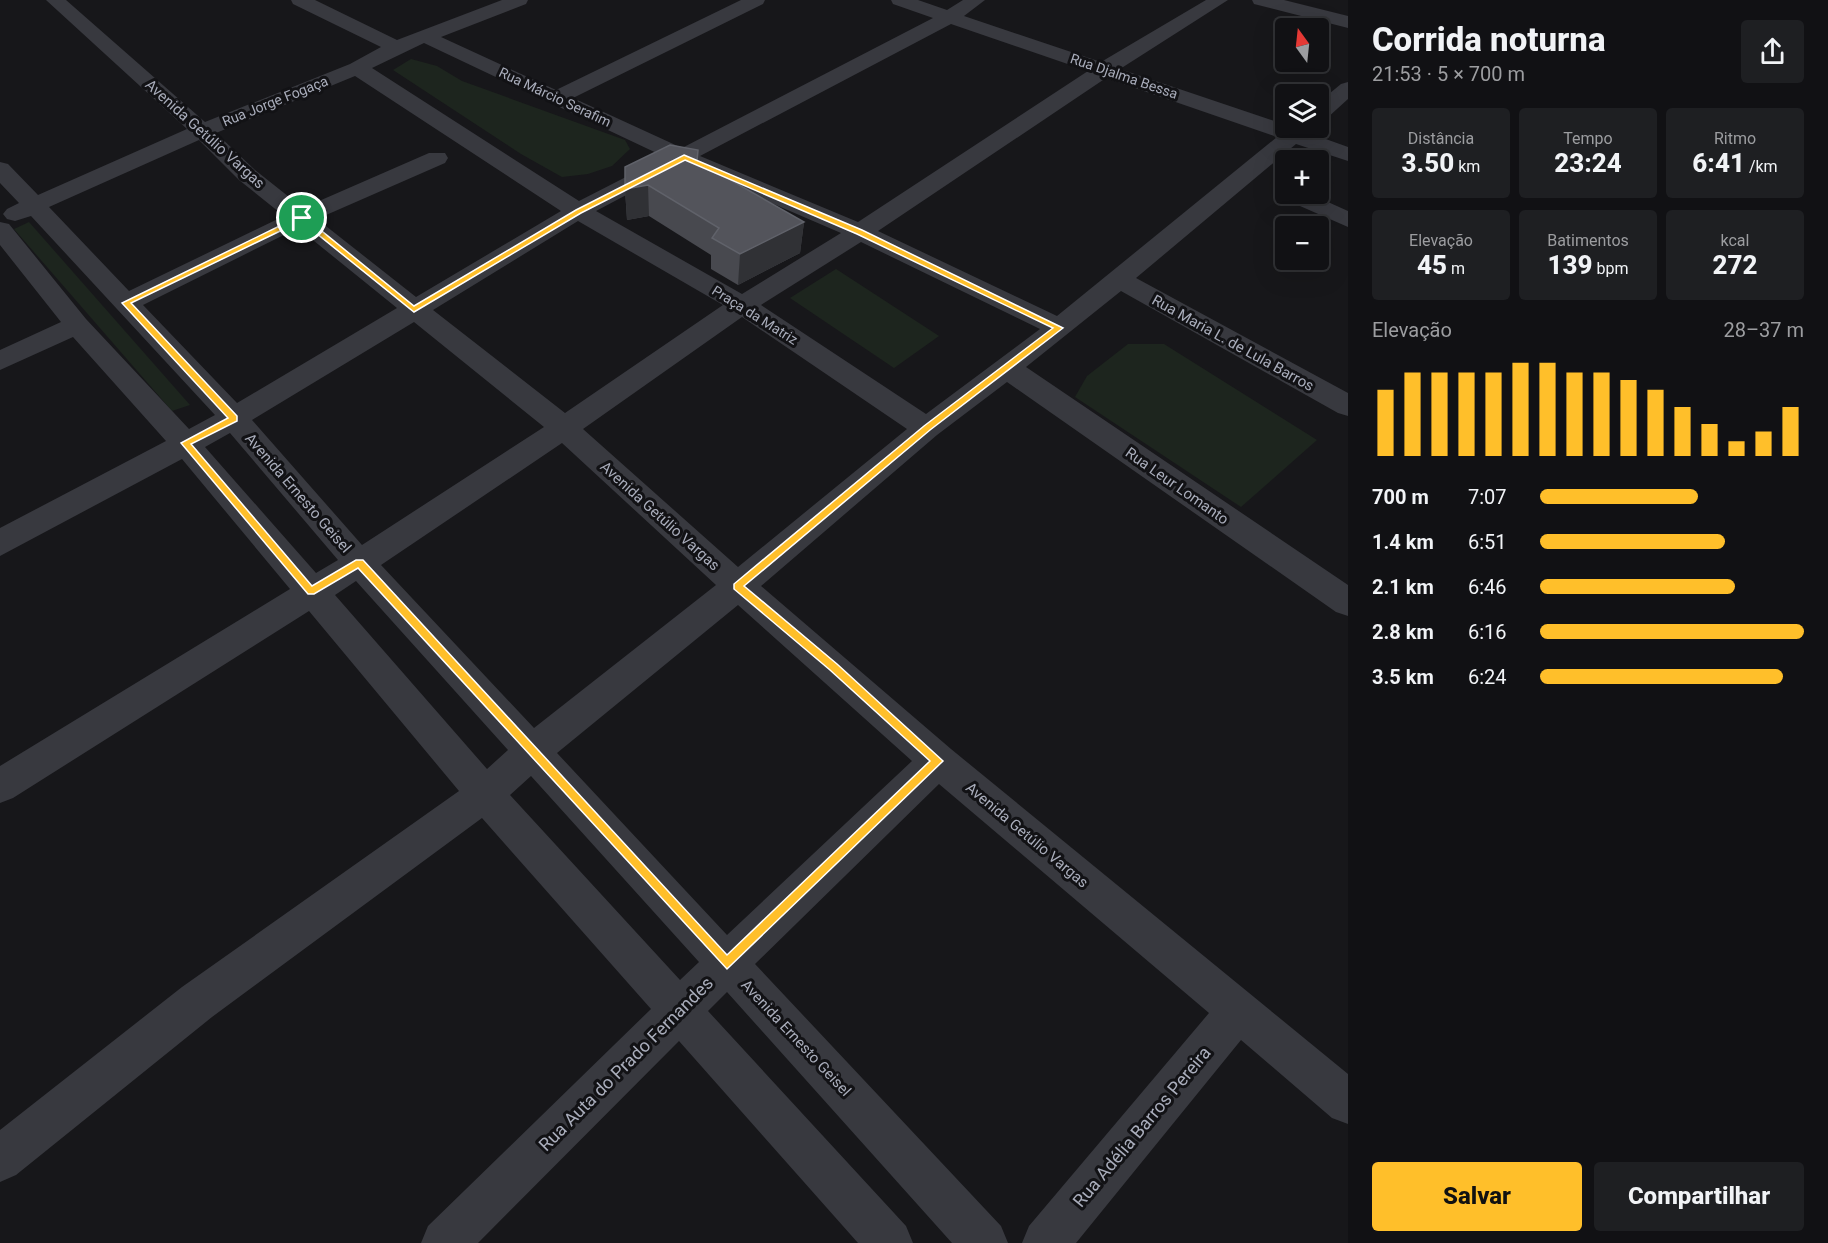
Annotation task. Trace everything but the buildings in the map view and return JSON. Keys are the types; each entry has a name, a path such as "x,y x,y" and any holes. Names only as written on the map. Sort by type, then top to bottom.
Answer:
{"street":[{"name":"Avenida Getúlio Vargas","path":"55,0 202,131 247,175 564,428 738,586 834,667 938,761 1348,1102"},
{"path":"300,0 396,47"},
{"name":"Rua Jorge Fogaça","path":"0,221 202,131 357,68 396,47 519,0"},
{"path":"556,98 756,0"},
{"name":"Rua Djalma Bessa","path":"900,0 1275,124"},
{"path":"0,543 234,418 578,211 949,18 976,0"},
{"path":"0,786 359,563 564,428 742,305 860,232 1105,69 1219,0"},
{"path":"1262,0 1283,2 1348,22"},
{"name":"Rua Márcio Serafim","path":"426,37 684,157"},
{"path":"357,68 578,211"},
{"path":"1329,104 1348,88"},
{"path":"0,1159 197,1002 485,794 534,750 738,586 927,428 1059,328 1119,279 1273,185 1295,138"},
{"name":"Rua Djalma Bessa","path":"1313,138 1348,154"},
{"path":"684,157 860,232 1059,328"},
{"path":"126,303 302,218 437,158"},
{"name":"Avenida Ernesto Geisel","path":"0,169 234,418 359,563 534,750 984,1243"},
{"path":"1273,185 1348,220"},
{"name":"Praça da Matriz","path":"578,211 742,305 927,428"},
{"path":"0,229 77,325 185,443 485,794 889,1243"},
{"name":"Rua Maria L. de Lula Barros","path":"1119,279 1348,406"},
{"path":"0,360 77,325"},
{"name":"Rua Leur Lomanto","path":"1007,368 1348,602"},
{"name":"Rua Auta do Prado Fernandes","path":"445,1243 727,963 938,761"},
{"name":"Rua Adélia Barros Pereira","path":"1046,1243 1238,1011"}],"shaded area":[{"path":"411,59 437,66 462,81 625,140 630,149 612,166 588,174 562,177 521,154 393,70"},
{"path":"29,222 190,405 172,411 14,229"},
{"path":"836,269 939,336 894,368 790,298"},
{"path":"1128,344 1164,344 1317,440 1241,507 1075,397 1087,376"}],"route":[{"path":"684,157 860,232 1059,328 927,428 738,586 834,667 938,761 727,963 534,750 359,563 311,591 185,443 234,418 126,303 302,218 414,310 578,211 684,157"}]}
